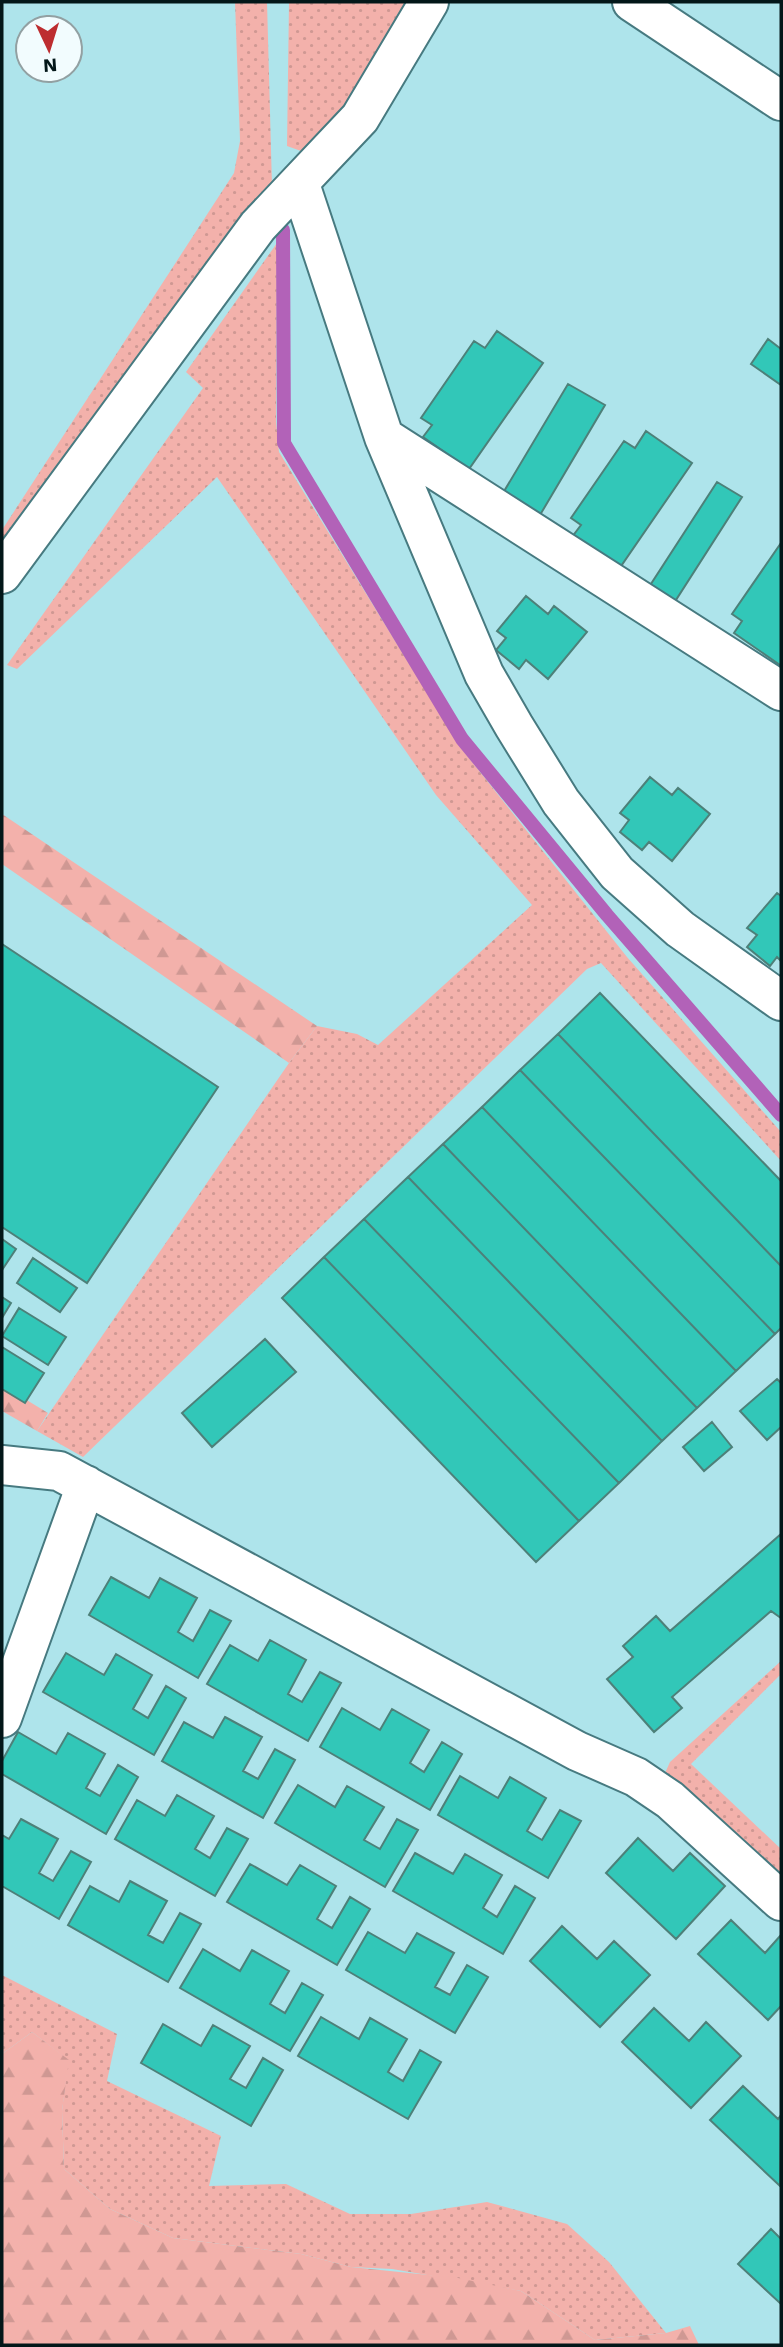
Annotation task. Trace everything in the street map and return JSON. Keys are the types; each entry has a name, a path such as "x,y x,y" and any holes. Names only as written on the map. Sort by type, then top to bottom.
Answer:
{"street":[{"path":"2,574 258,226 360,118 429,2"},
{"path":"632,2 781,101"},
{"path":"300,184 384,437 484,674 561,802 617,873 680,929 781,1001"},
{"path":"384,437 781,691"},
{"path":"2,1438 577,1751 636,1777 670,1800 781,1900"},
{"path":"2,1465 72,1478"},
{"path":"2,1718 72,1478"}],"green space":[{"path":"235,2 267,2 272,186 2,558 2,530 234,173 240,141"},
{"path":"289,2 409,2 401,22 322,139 301,151 287,146"},
{"path":"277,243 276,422 279,452 461,748 627,957 781,1132 781,1161 601,963 587,969 83,1457 37,1431 317,1026 357,1034 378,1045 532,905 436,795 217,477 17,669 7,665 203,388 186,372"},
{"path":"2,814 317,1026 289,1063 2,864"},
{"path":"2,1385 48,1413 37,1431 2,1411"},
{"path":"781,1661 781,1674 691,1764 781,1849 781,1887 665,1773 670,1762"},
{"path":"2,1975 117,2034 107,2081 221,2136 209,2186 286,2184 350,2214 411,2214 487,2202 567,2224 609,2262 666,2333 595,2340 521,2291 392,2269 351,2267 301,2254 173,2238 110,2209 64,2169 62,2111 68,2060 32,2032 2,2054"},
{"path":"32,2032 69,2060 62,2111 64,2169 110,2209 173,2238 301,2254 351,2267 458,2278 521,2291 595,2340 666,2333 690,2326 699,2345 2,2345 2,2054"}],"building":[{"path":"497,331 543,363 469,469 423,437 432,425 421,418 474,341 485,348"},
{"path":"768,339 781,349 781,385 751,364"},
{"path":"568,384 605,405 540,515 503,493"},
{"path":"646,431 692,463 619,569 572,537 581,525 571,518 624,441 635,448"},
{"path":"717,482 742,497 674,603 649,587"},
{"path":"781,543 780,665 734,633 742,621 732,614"},
{"path":"526,596 548,614 554,606 587,632 548,679 526,660 519,669 496,650 506,638 497,631"},
{"path":"650,777 672,795 678,788 710,814 672,861 649,842 642,850 620,832 629,820 620,813"},
{"path":"777,893 781,896 781,961 777,957 770,966 747,947 757,935 747,928"},
{"path":"2,944 218,1087 87,1283 2,1227"},
{"path":"600,993 781,1181 781,1266 558,1034"},
{"path":"558,1034 781,1266 781,1328 775,1334 520,1070"},
{"path":"520,1070 775,1334 736,1371 482,1107"},
{"path":"482,1107 736,1371 697,1408 443,1144"},
{"path":"443,1144 697,1408 662,1441 408,1177"},
{"path":"408,1177 662,1441 619,1483 364,1219"},
{"path":"364,1219 619,1483 579,1521 324,1257"},
{"path":"2,1239 16,1249 2,1270"},
{"path":"324,1257 579,1521 536,1562 282,1298"},
{"path":"33,1258 77,1288 60,1312 17,1283"},
{"path":"2,1297 11,1303 2,1318"},
{"path":"19,1308 66,1337 48,1365 2,1336"},
{"path":"265,1339 296,1372 212,1447 182,1413"},
{"path":"2,1347 44,1373 25,1403 2,1389"},
{"path":"777,1379 781,1383 781,1427 767,1440 740,1411"},
{"path":"712,1422 732,1447 704,1471 683,1447"},
{"path":"781,1534 781,1618 771,1611 672,1697 682,1708 654,1732 607,1679 633,1657 623,1646 656,1616 670,1631"},
{"path":"111,1577 149,1598 160,1578 197,1598 178,1632 193,1641 210,1610 231,1621 198,1678 89,1615"},
{"path":"270,1640 306,1660 288,1694 302,1702 320,1672 341,1683 308,1741 207,1684 230,1645 258,1661"},
{"path":"66,1653 104,1675 116,1654 152,1675 133,1709 148,1718 166,1686 186,1698 154,1755 43,1692"},
{"path":"342,1708 380,1730 392,1709 429,1730 410,1763 424,1772 442,1742 462,1754 430,1810 320,1747"},
{"path":"225,1717 262,1737 243,1771 258,1779 275,1749 295,1760 263,1818 162,1761 184,1722 213,1738"},
{"path":"18,1732 56,1754 68,1733 105,1754 86,1788 100,1796 118,1765 138,1777 106,1834 2,1774 2,1761"},
{"path":"460,1776 498,1798 510,1777 546,1798 527,1831 542,1840 560,1810 581,1821 548,1878 438,1815"},
{"path":"298,1785 335,1807 347,1786 384,1807 364,1840 380,1849 397,1819 418,1830 385,1887 275,1823"},
{"path":"177,1795 214,1816 195,1849 210,1858 227,1828 248,1839 215,1896 115,1839 137,1800 165,1816"},
{"path":"21,1819 58,1839 39,1873 53,1881 71,1851 91,1862 59,1919 2,1886 2,1835 9,1839"},
{"path":"638,1838 673,1871 690,1853 725,1886 676,1939 606,1873"},
{"path":"415,1853 453,1874 465,1854 502,1875 483,1908 497,1917 515,1886 535,1898 503,1954 393,1891"},
{"path":"250,1864 287,1885 300,1865 336,1886 317,1919 332,1928 350,1897 370,1909 337,1965 227,1902"},
{"path":"130,1881 167,1901 148,1935 163,1943 180,1913 201,1924 168,1982 68,1925 90,1886 119,1902"},
{"path":"731,1920 765,1953 781,1935 781,2006 768,2020 698,1954"},
{"path":"562,1926 597,1959 614,1941 650,1975 600,2027 530,1961"},
{"path":"368,1932 405,1953 417,1933 454,1953 435,1987 450,1995 467,1965 488,1977 455,2033 346,1970"},
{"path":"203,1949 240,1971 252,1950 289,1971 270,2004 285,2013 302,1983 323,1995 290,2051 180,1988"},
{"path":"654,2008 689,2041 706,2022 741,2056 691,2108 622,2042"},
{"path":"321,2017 359,2039 370,2018 407,2039 388,2072 403,2081 420,2050 441,2062 408,2119 298,2056"},
{"path":"163,2024 201,2046 213,2025 250,2046 230,2079 246,2088 263,2058 283,2070 251,2126 141,2063"},
{"path":"743,2086 778,2119 781,2115 780,2186 710,2120"},
{"path":"771,2229 781,2239 781,2304 738,2264"}],"waterway":[{"path":"283,230 284,443 462,739 607,915 781,1115"}]}
